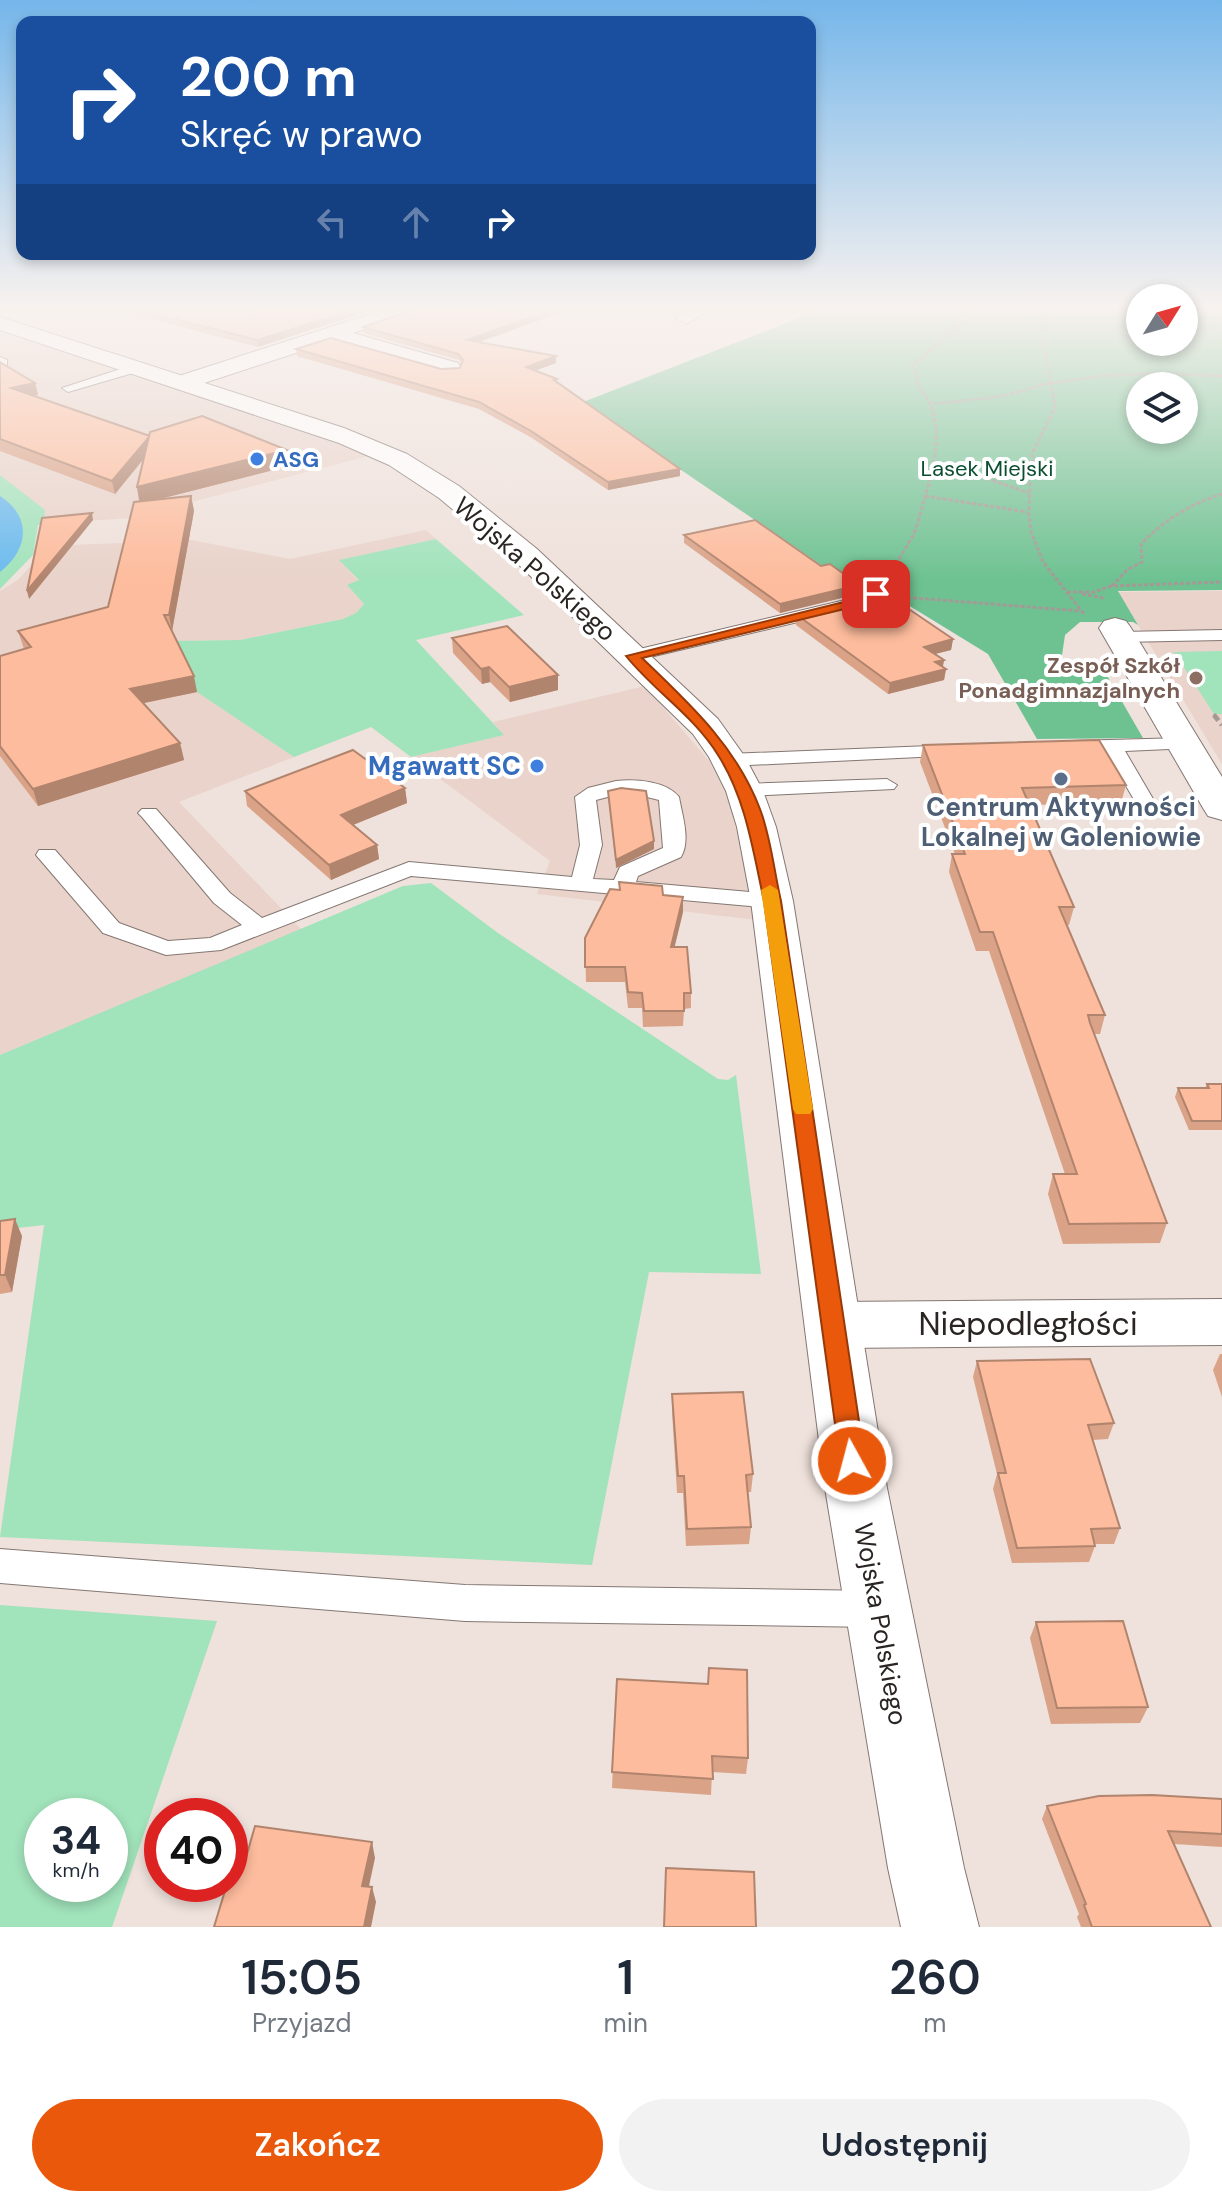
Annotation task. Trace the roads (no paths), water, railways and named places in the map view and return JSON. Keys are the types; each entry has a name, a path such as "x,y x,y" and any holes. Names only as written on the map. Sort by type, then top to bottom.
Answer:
{"street":[{"name":"Wojska Polskiego","path":"236,400 371,446 421,473 491,527 633,656 698,720 737,775 755,820 772,901 856,1488 940,1927"},
{"path":"1118,633 1222,808"},
{"name":"Niepodległości","path":"835,1325 1222,1322"}],"lane":[{"path":"633,656 868,600 876,594"},
{"path":"1118,633 1222,635"},
{"path":"1048,748 1184,744"},
{"path":"1112,746 1146,804"},
{"path":"737,775 969,751"},
{"path":"737,775 887,785"},
{"path":"581,883 602,838 586,807 585,797 594,792 632,786 650,787 669,797 673,852 628,872 623,887"},
{"path":"647,804 671,804"},
{"path":"586,807 609,806"},
{"path":"149,813 222,898 258,926"},
{"path":"651,836 674,835"},
{"path":"47,855 111,928 166,948 213,945 409,869 772,901"},
{"path":"0,1566 465,1603 878,1609"}],"water":[{"path":"0,496 18,514 23,533 17,553 0,572"}],"place":[{"name":"ASG","path":"257,459"},
{"name":"Zespół Szkół Ponadgimnazjalnych","path":"1196,678"},
{"name":"Mgawatt SC","path":"537,766"},
{"name":"Centrum Aktywności Lokalnej w Goleniowie","path":"1061,779"}],"park label":[{"name":"Lasek Miejski","path":"987,468"}]}
